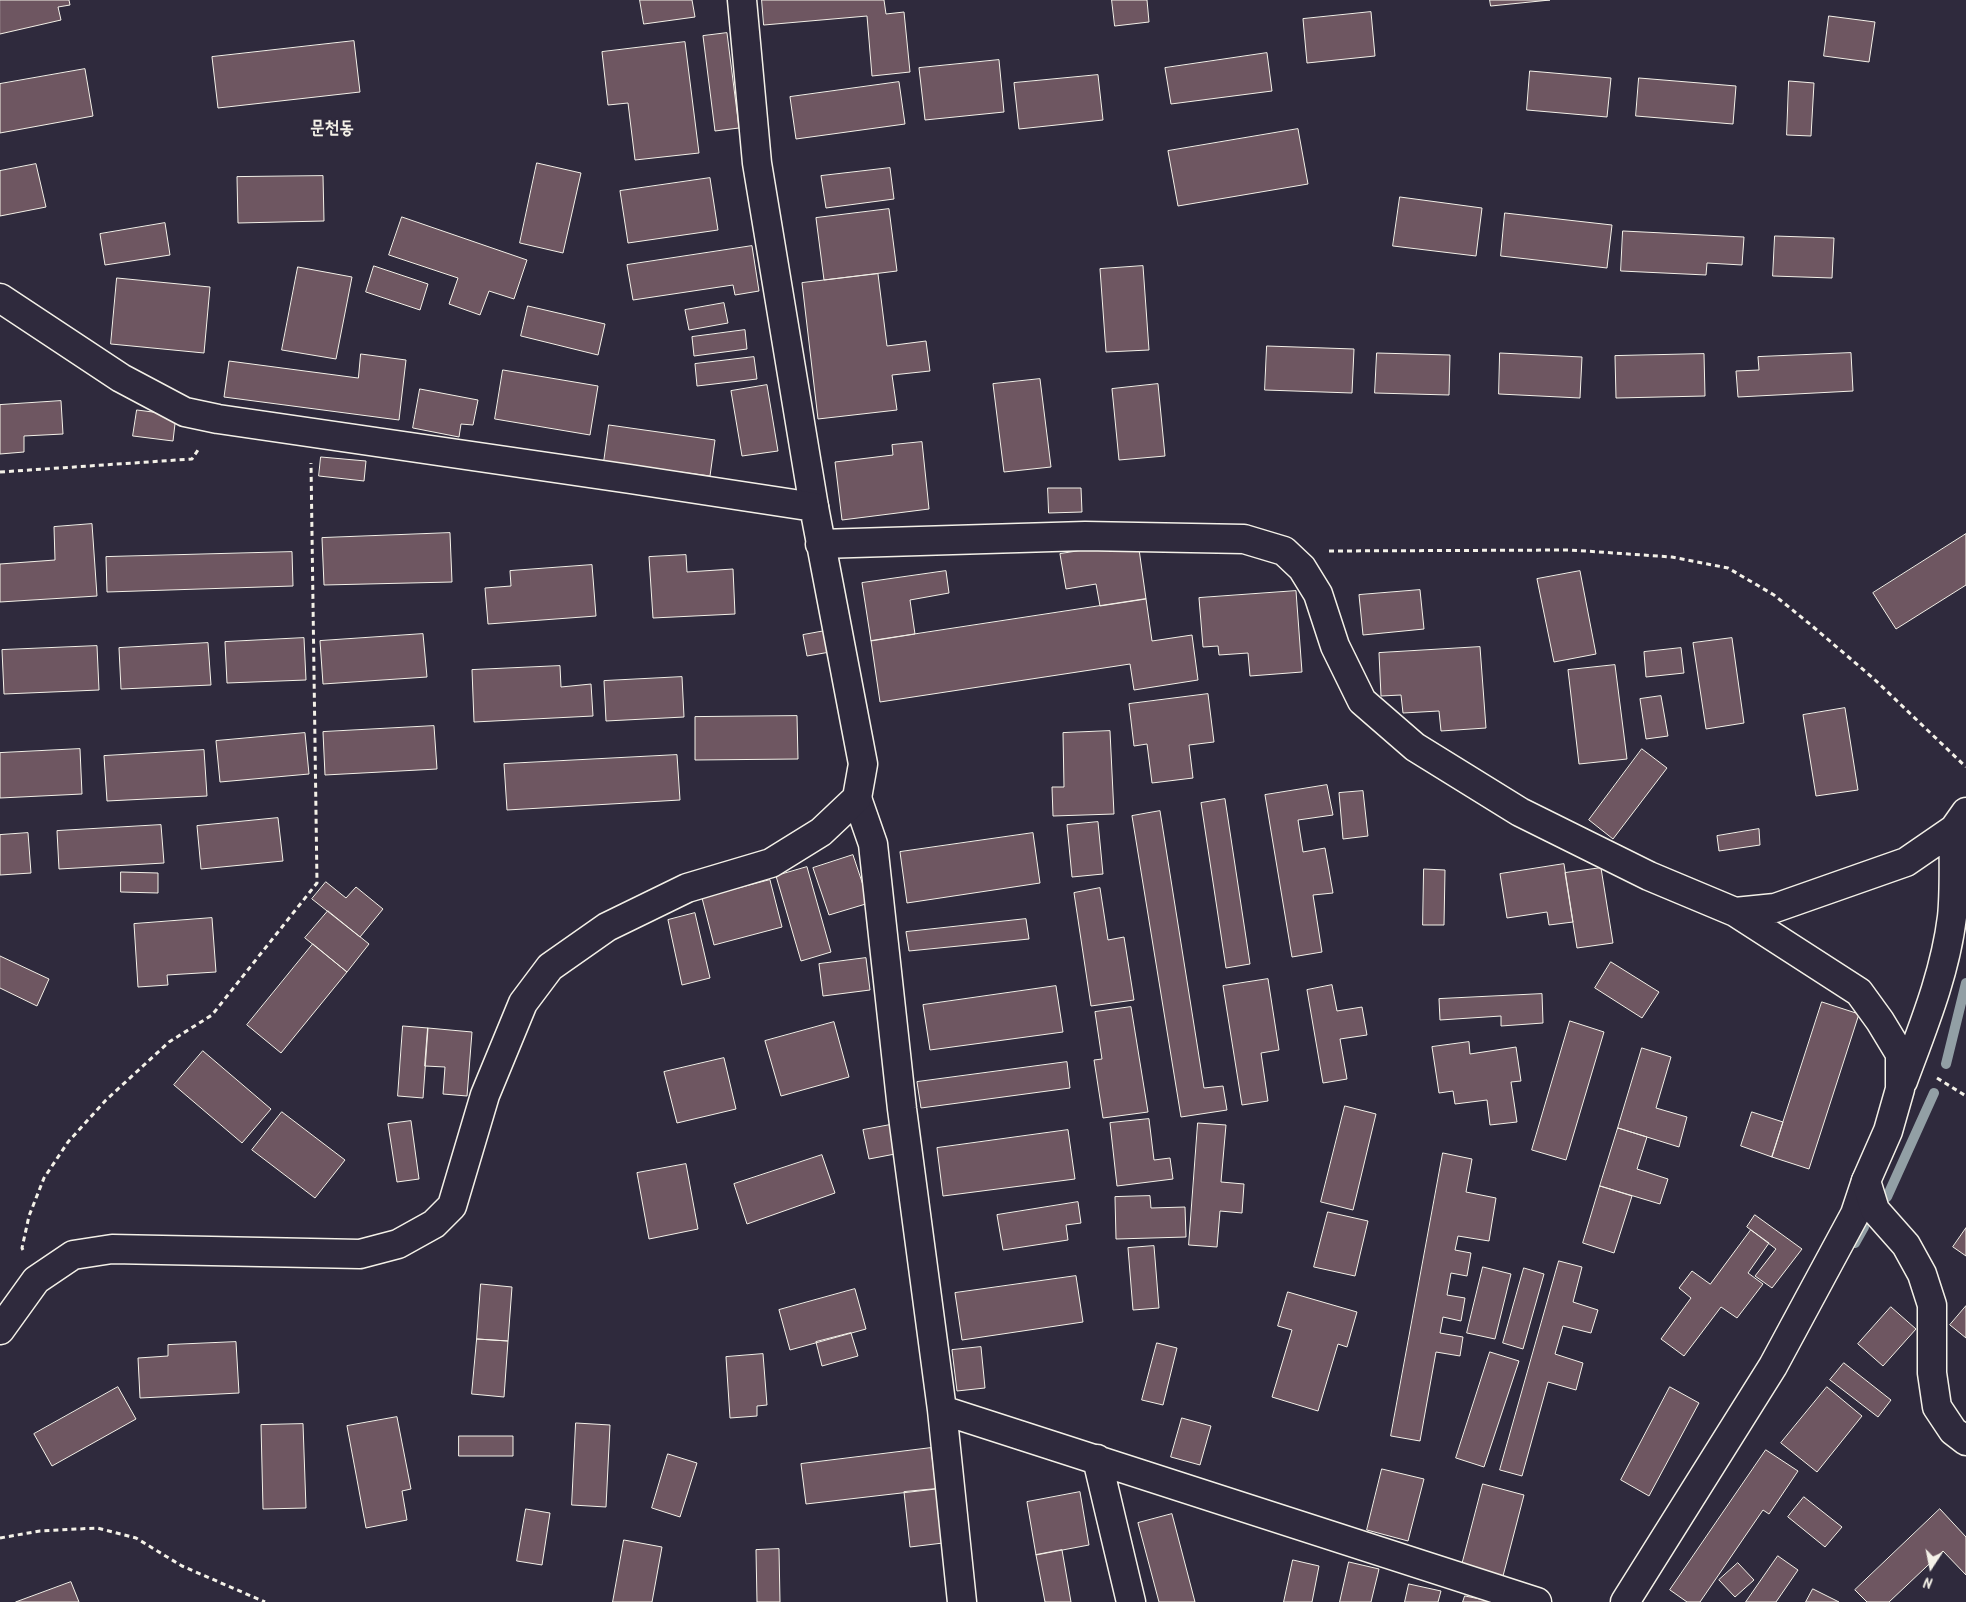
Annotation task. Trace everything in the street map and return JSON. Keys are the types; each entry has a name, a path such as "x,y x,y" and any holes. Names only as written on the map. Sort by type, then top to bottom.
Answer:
{"street":[{"path":"742,0 756,163 820,544 863,764 857,798 873,844 902,1109 942,1410 962,1602"},
{"path":"0,298 121,378 185,412 218,419 630,479 814,508"},
{"path":"820,544 1085,536 1244,539 1284,551 1302,568 1318,594 1335,646 1362,701 1415,747 1520,812 1649,876 1735,912 1859,992 1880,1021 1900,1054 1900,1089"},
{"path":"0,1330 36,1280 73,1255 112,1249 360,1254 398,1244 434,1224 452,1206 485,1095 523,1003 550,967 607,927 687,888 771,863 821,832 857,798"},
{"path":"1735,912 1775,908 1906,862 1960,820"},
{"path":"1625,1602 1774,1366 1855,1214 1866,1181 1888,1131 1900,1089 1932,1003 1944,958 1952,916 1960,820"},
{"path":"1866,1181 1875,1210 1906,1245 1922,1274 1932,1305 1932,1373 1937,1407 1954,1431 1966,1441"},
{"path":"942,1410 1097,1458 1537,1602"},
{"path":"1097,1458 1131,1602"}],"path":[{"path":"0,472 192,459 218,419"},
{"path":"36,1280 22,1248 29,1216 44,1178 68,1142 106,1100 169,1042 212,1015 317,883 311,432"},
{"path":"1284,551 1570,550 1672,557 1728,568 1774,595 1811,625 1873,678 1966,767"},
{"path":"0,1538 40,1531 97,1528 136,1538 182,1566 265,1602"}],"building":[{"path":"0,0 69,0 70,5 58,7 61,20 0,34"},
{"path":"640,0 692,0 695,17 644,24"},
{"path":"762,0 884,0 886,14 904,12 910,72 872,76 867,16 764,25"},
{"path":"1112,0 1147,0 1149,22 1115,26"},
{"path":"1490,0 1550,0 1491,6"},
{"path":"1371,12 1375,56 1307,63 1303,19"},
{"path":"1829,16 1875,22 1869,62 1824,56"},
{"path":"727,33 739,128 715,131 703,36"},
{"path":"354,41 360,92 218,108 212,57"},
{"path":"685,42 699,153 635,160 628,103 608,105 602,52"},
{"path":"1267,53 1272,91 1171,104 1165,68"},
{"path":"999,60 1004,112 925,120 919,68"},
{"path":"85,69 93,116 0,133 0,84"},
{"path":"1530,71 1611,78 1607,117 1527,110"},
{"path":"1098,75 1103,120 1019,129 1014,83"},
{"path":"1639,78 1736,86 1733,124 1636,116"},
{"path":"1789,81 1814,83 1811,136 1787,135"},
{"path":"899,82 905,124 796,139 790,97"},
{"path":"1298,129 1308,184 1178,206 1168,151"},
{"path":"537,163 581,173 563,253 520,243"},
{"path":"36,164 46,207 0,216 0,171"},
{"path":"890,168 894,199 826,208 821,176"},
{"path":"323,176 324,221 238,223 237,177"},
{"path":"710,178 718,230 628,243 620,191"},
{"path":"1400,197 1482,208 1476,256 1393,246"},
{"path":"889,209 897,271 824,280 816,218"},
{"path":"1505,213 1612,225 1607,268 1501,256"},
{"path":"402,217 527,260 514,299 489,291 480,315 449,304 458,278 389,255"},
{"path":"165,223 170,255 105,265 100,234"},
{"path":"1623,231 1744,237 1742,265 1707,263 1706,275 1621,271"},
{"path":"1775,236 1834,238 1832,278 1773,276"},
{"path":"752,246 759,291 735,295 733,285 633,300 627,265"},
{"path":"374,266 428,284 420,310 366,292"},
{"path":"1143,266 1149,350 1106,352 1100,269"},
{"path":"298,267 352,277 336,359 282,350"},
{"path":"878,274 887,346 926,341 930,371 892,375 897,410 818,419 802,283"},
{"path":"117,278 210,287 204,353 111,344"},
{"path":"724,303 728,323 689,330 685,310"},
{"path":"528,306 605,324 598,355 521,336"},
{"path":"745,330 747,349 694,356 692,337"},
{"path":"1267,346 1354,349 1352,393 1265,390"},
{"path":"1377,353 1450,355 1449,395 1375,393"},
{"path":"1500,353 1582,357 1580,398 1499,394"},
{"path":"1851,353 1853,391 1738,397 1736,371 1759,370 1758,357"},
{"path":"361,354 406,360 399,420 224,397 229,361 358,378"},
{"path":"1704,354 1705,396 1616,398 1615,356"},
{"path":"754,357 757,379 697,386 695,364"},
{"path":"503,370 598,386 590,435 495,419"},
{"path":"1040,379 1051,467 1004,472 993,384"},
{"path":"1158,384 1165,456 1119,460 1112,389"},
{"path":"767,385 778,451 742,456 731,391"},
{"path":"420,389 478,400 473,425 461,424 459,437 413,428"},
{"path":"61,401 63,434 24,436 24,452 0,454 0,405"},
{"path":"137,410 176,415 173,441 133,436"},
{"path":"609,425 715,440 710,476 604,462"},
{"path":"922,442 929,509 842,520 835,462 893,455 892,445"},
{"path":"321,457 366,461 364,481 319,476"},
{"path":"1048,488 1081,488 1082,512 1049,513"},
{"path":"92,524 97,596 0,602 0,564 55,560 54,527"},
{"path":"450,533 452,582 324,585 322,538"},
{"path":"1966,534 1966,585 1896,629 1873,593"},
{"path":"1138,542 1146,599 1100,606 1096,584 1066,589 1060,554"},
{"path":"292,552 293,586 107,592 106,557"},
{"path":"686,555 687,572 733,569 735,614 653,618 649,557"},
{"path":"592,565 596,616 488,624 485,588 511,586 510,571"},
{"path":"946,571 949,593 910,600 915,634 871,641 862,583"},
{"path":"1580,571 1596,654 1554,662 1537,579"},
{"path":"1420,590 1424,629 1363,635 1359,595"},
{"path":"1296,591 1302,672 1250,676 1248,653 1219,655 1218,646 1203,647 1199,598"},
{"path":"1146,599 1152,641 1192,635 1198,680 1134,690 1130,664 880,702 871,641"},
{"path":"825,631 830,652 807,656 803,635"},
{"path":"423,634 427,677 323,684 320,641"},
{"path":"304,638 306,680 227,683 225,642"},
{"path":"1732,638 1744,723 1706,729 1693,643"},
{"path":"208,643 211,685 121,689 119,648"},
{"path":"97,646 99,690 4,694 2,650"},
{"path":"1480,647 1486,728 1441,731 1439,711 1403,713 1401,695 1381,696 1379,653"},
{"path":"1681,648 1684,673 1646,677 1644,652"},
{"path":"1615,665 1627,759 1579,764 1568,670"},
{"path":"560,666 561,687 591,684 593,716 474,722 472,670"},
{"path":"682,677 684,717 606,721 604,681"},
{"path":"1208,694 1214,742 1189,745 1193,778 1152,783 1147,744 1134,746 1129,704"},
{"path":"1661,696 1668,736 1646,739 1640,699"},
{"path":"1845,708 1858,790 1816,796 1803,715"},
{"path":"797,716 798,759 695,760 695,717"},
{"path":"434,726 437,769 325,775 323,732"},
{"path":"1110,731 1114,814 1053,816 1052,787 1064,787 1063,733"},
{"path":"305,733 309,774 220,782 216,741"},
{"path":"80,749 82,794 0,798 0,753"},
{"path":"1642,749 1667,768 1613,839 1589,820"},
{"path":"204,750 207,796 107,801 104,756"},
{"path":"677,755 680,800 507,810 504,764"},
{"path":"1327,785 1333,815 1298,820 1303,852 1325,848 1333,893 1313,895 1322,952 1292,957 1265,795"},
{"path":"1363,791 1368,836 1343,839 1339,793"},
{"path":"1225,799 1250,964 1226,968 1201,803"},
{"path":"1160,811 1204,1088 1223,1086 1227,1110 1181,1117 1132,816"},
{"path":"278,818 283,861 201,869 197,826"},
{"path":"1098,822 1103,874 1072,877 1067,825"},
{"path":"161,825 164,863 59,869 57,831"},
{"path":"1759,829 1760,845 1719,851 1717,836"},
{"path":"28,833 31,873 0,875 0,835"},
{"path":"1033,833 1040,883 907,903 900,852"},
{"path":"853,855 869,903 829,915 813,868"},
{"path":"1564,864 1573,922 1549,925 1547,912 1507,918 1500,874"},
{"path":"807,867 831,952 801,961 776,876"},
{"path":"1601,868 1613,943 1577,948 1565,873"},
{"path":"1424,869 1445,870 1444,925 1423,925"},
{"path":"121,872 158,873 158,893 121,892"},
{"path":"770,880 782,927 714,945 702,898"},
{"path":"326,882 346,898 356,887 383,909 360,937 312,899"},
{"path":"1100,888 1108,940 1124,937 1134,1000 1091,1006 1074,893"},
{"path":"328,911 369,944 347,972 305,938"},
{"path":"695,913 710,978 682,985 668,920"},
{"path":"212,918 216,972 167,975 168,985 138,987 134,924"},
{"path":"1026,919 1029,939 909,951 906,932"},
{"path":"313,944 347,972 281,1053 247,1025"},
{"path":"0,956 49,979 37,1006 0,988"},
{"path":"866,958 870,990 823,996 819,964"},
{"path":"1611,962 1659,992 1642,1018 1595,988"},
{"path":"1268,979 1279,1050 1261,1053 1268,1101 1242,1105 1223,986"},
{"path":"1332,985 1337,1011 1362,1007 1367,1035 1340,1039 1347,1079 1323,1083 1307,990"},
{"path":"1056,986 1063,1032 930,1050 923,1005"},
{"path":"1542,994 1543,1023 1501,1026 1501,1016 1440,1020 1439,999"},
{"path":"1822,1002 1859,1014 1809,1169 1772,1157"},
{"path":"1131,1007 1148,1112 1103,1118 1094,1060 1102,1059 1095,1012"},
{"path":"1570,1021 1604,1032 1566,1160 1532,1150"},
{"path":"834,1022 849,1077 781,1096 765,1041"},
{"path":"403,1026 428,1028 423,1098 398,1096"},
{"path":"428,1028 472,1032 467,1096 443,1094 445,1067 425,1066"},
{"path":"1469,1042 1470,1054 1516,1047 1521,1081 1511,1082 1517,1122 1490,1125 1487,1100 1455,1104 1453,1091 1439,1093 1432,1047"},
{"path":"1642,1048 1671,1057 1656,1108 1687,1117 1679,1147 1618,1128"},
{"path":"203,1051 271,1109 242,1143 174,1085"},
{"path":"724,1058 736,1109 677,1123 664,1072"},
{"path":"1067,1062 1070,1088 921,1108 917,1082"},
{"path":"1345,1106 1376,1114 1353,1210 1321,1202"},
{"path":"282,1112 345,1160 315,1198 252,1150"},
{"path":"1752,1112 1783,1122 1772,1157 1741,1146"},
{"path":"1149,1119 1154,1160 1170,1158 1173,1179 1117,1186 1110,1123"},
{"path":"411,1121 419,1179 397,1182 388,1124"},
{"path":"1198,1123 1226,1125 1221,1182 1244,1184 1242,1213 1220,1211 1217,1247 1189,1245"},
{"path":"890,1125 895,1154 869,1159 863,1130"},
{"path":"1618,1128 1647,1137 1637,1169 1668,1179 1660,1204 1600,1186"},
{"path":"1068,1130 1075,1179 943,1196 937,1148"},
{"path":"1443,1153 1472,1159 1466,1192 1496,1198 1489,1241 1458,1236 1455,1250 1471,1253 1467,1276 1451,1273 1447,1295 1465,1298 1461,1321 1443,1317 1440,1333 1463,1337 1460,1356 1436,1352 1420,1441 1391,1436"},
{"path":"822,1155 835,1193 747,1224 734,1184"},
{"path":"686,1164 698,1229 649,1239 637,1173"},
{"path":"1600,1186 1632,1196 1614,1253 1583,1243"},
{"path":"1150,1196 1151,1208 1185,1207 1186,1237 1116,1239 1115,1197"},
{"path":"1078,1202 1081,1223 1066,1225 1068,1240 1003,1250 997,1215"},
{"path":"1328,1212 1368,1221 1355,1276 1314,1267"},
{"path":"1755,1215 1802,1249 1772,1288 1755,1276 1776,1249 1747,1227"},
{"path":"1966,1228 1966,1256 1953,1247"},
{"path":"1751,1230 1769,1243 1748,1273 1763,1284 1737,1318 1721,1307 1684,1356 1661,1339 1691,1298 1679,1288 1692,1271 1710,1284"},
{"path":"1154,1246 1159,1308 1133,1310 1128,1248"},
{"path":"1559,1261 1582,1267 1573,1302 1598,1310 1591,1333 1563,1326 1555,1354 1583,1363 1576,1390 1548,1382 1522,1476 1500,1470"},
{"path":"1483,1267 1511,1274 1495,1339 1467,1333"},
{"path":"1524,1268 1544,1274 1523,1349 1503,1343"},
{"path":"1076,1276 1083,1322 962,1340 955,1293"},
{"path":"481,1284 512,1287 508,1341 477,1339"},
{"path":"855,1289 866,1329 790,1350 779,1310"},
{"path":"1288,1292 1357,1312 1347,1347 1338,1344 1318,1411 1272,1397 1292,1330 1278,1326"},
{"path":"1966,1306 1966,1338 1950,1325"},
{"path":"1891,1307 1916,1329 1883,1366 1858,1344"},
{"path":"851,1333 858,1356 822,1366 816,1342"},
{"path":"477,1339 508,1341 504,1397 472,1394"},
{"path":"236,1342 239,1393 140,1398 138,1358 168,1356 168,1345"},
{"path":"1157,1343 1177,1348 1163,1405 1142,1400"},
{"path":"981,1347 985,1388 957,1391 952,1350"},
{"path":"1490,1352 1519,1361 1484,1467 1456,1458"},
{"path":"763,1354 767,1405 757,1406 757,1416 730,1418 726,1357"},
{"path":"1844,1363 1891,1400 1878,1417 1830,1380"},
{"path":"118,1387 136,1419 52,1466 34,1434"},
{"path":"1670,1387 1699,1403 1649,1496 1621,1480"},
{"path":"1827,1387 1862,1416 1817,1472 1781,1443"},
{"path":"397,1417 411,1489 402,1491 407,1520 366,1528 347,1426"},
{"path":"1182,1418 1211,1426 1200,1465 1171,1457"},
{"path":"576,1423 610,1425 606,1507 572,1505"},
{"path":"303,1424 306,1508 263,1509 261,1425"},
{"path":"459,1436 513,1436 513,1456 459,1456"},
{"path":"931,1448 936,1489 806,1504 801,1464"},
{"path":"1766,1450 1798,1471 1769,1514 1763,1510 1700,1602 1687,1602 1670,1590"},
{"path":"668,1454 697,1463 680,1517 652,1508"},
{"path":"1382,1469 1424,1479 1408,1541 1367,1530"},
{"path":"1483,1484 1524,1495 1503,1576 1462,1565"},
{"path":"936,1489 943,1543 910,1547 904,1492"},
{"path":"1080,1492 1089,1545 1036,1555 1027,1502"},
{"path":"1804,1497 1842,1527 1825,1547 1788,1517"},
{"path":"526,1509 550,1513 542,1565 517,1561"},
{"path":"1940,1509 1966,1537 1966,1575 1943,1551 1889,1602 1867,1602 1855,1590"},
{"path":"1172,1514 1195,1602 1159,1602 1138,1523"},
{"path":"624,1540 662,1547 652,1602 613,1602"},
{"path":"779,1549 780,1602 757,1602 756,1550"},
{"path":"1062,1550 1071,1602 1045,1602 1036,1555"},
{"path":"1778,1556 1798,1570 1776,1602 1746,1602"},
{"path":"1293,1560 1319,1566 1312,1602 1284,1602"},
{"path":"1349,1562 1379,1569 1371,1602 1340,1602"},
{"path":"1738,1563 1754,1580 1735,1597 1719,1580"},
{"path":"71,1582 79,1602 16,1602"},
{"path":"1409,1584 1441,1591 1438,1602 1405,1602"},
{"path":"1813,1589 1839,1602 1806,1602"},
{"path":"1465,1596 1495,1602 1463,1602"}],"waterway":[{"path":"1946,1064 1966,983"},
{"path":"1887,1197 1934,1093"},
{"path":"1855,1243 1864,1227"}],"district":[{"name":"문천동","path":"332,130"}]}
